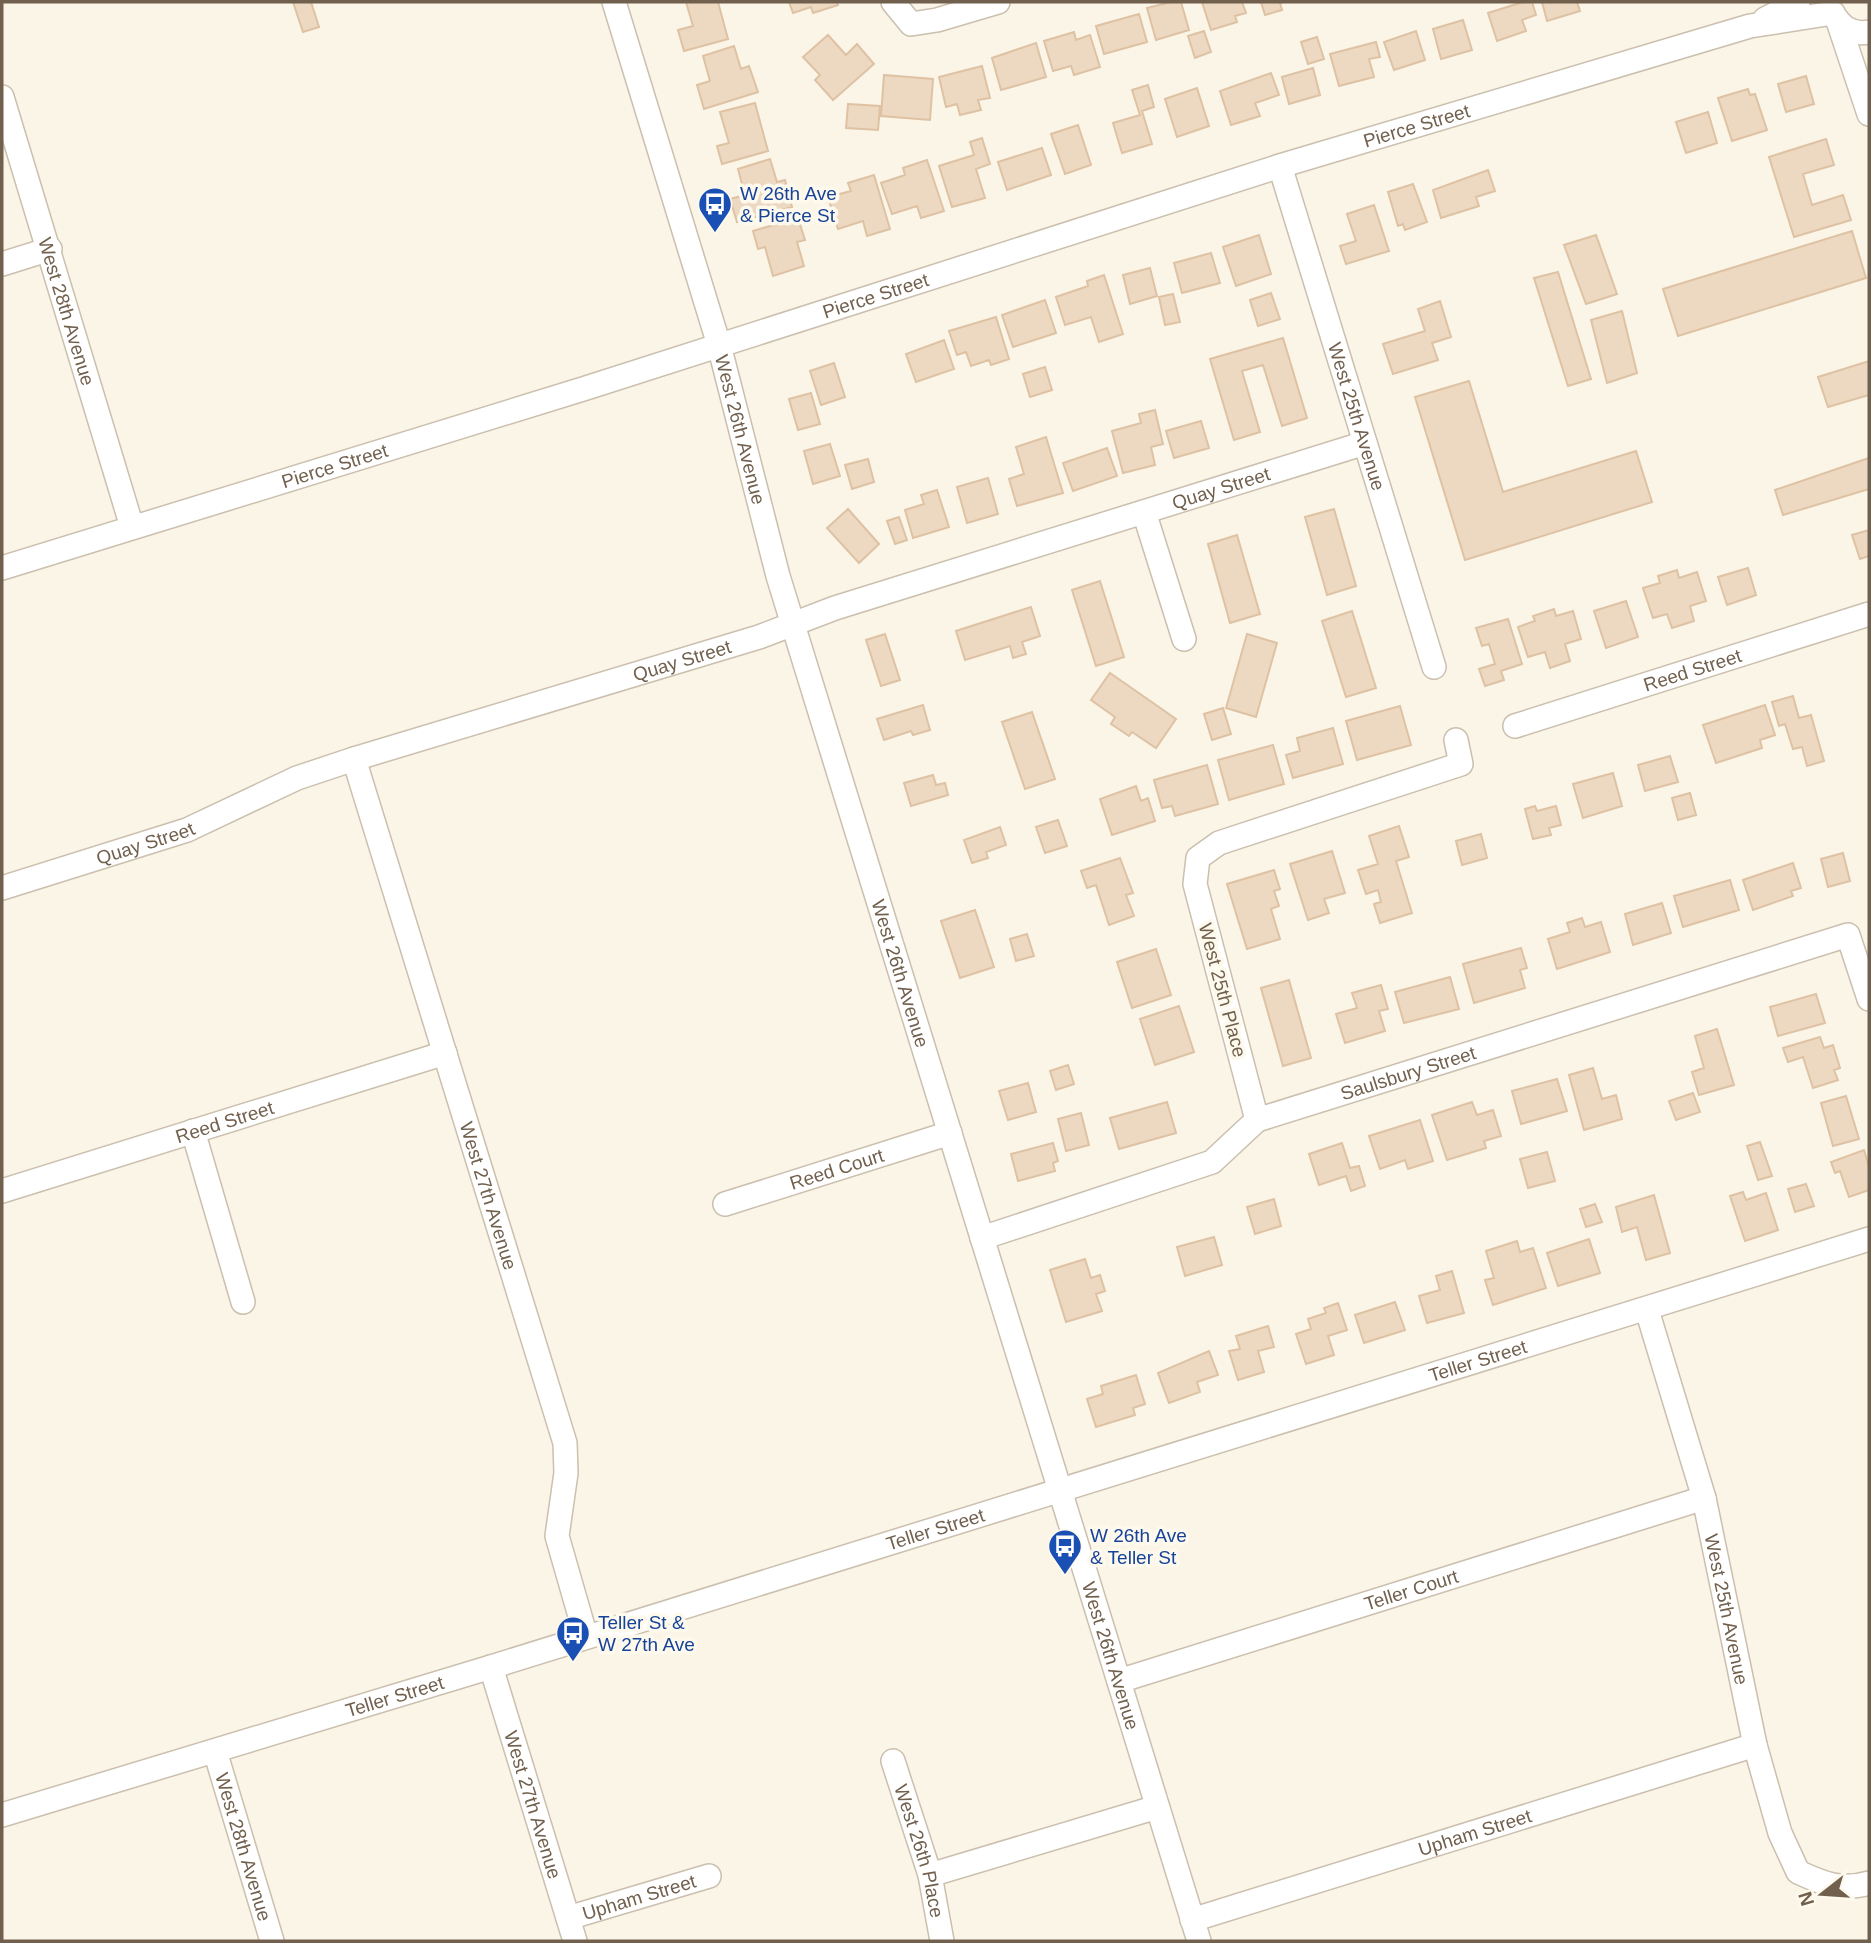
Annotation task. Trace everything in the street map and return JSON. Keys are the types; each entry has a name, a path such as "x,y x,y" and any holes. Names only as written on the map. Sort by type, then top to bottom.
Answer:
{"street":[{"name":"West 26th Avenue","path":"614,2 719,345 766,536 1196,1931"},
{"path":"893,2 911,24 937,20 998,2"},
{"name":"Pierce Street","path":"1750,26 1798,2"},
{"name":"Pierce Street","path":"2,568 719,345 1280,166 1750,26 1834,12"},
{"path":"1834,12 1854,32 1869,32"},
{"path":"1834,12 1866,103"},
{"path":"1866,103 1869,59"},
{"name":"West 28th Avenue","path":"4,109 50,249 132,527"},
{"name":"West 25th Avenue","path":"1280,166 1433,667"},
{"path":"2,264 50,249"},
{"name":"Quay Street","path":"2,888 187,830 297,779 354,759 759,637 835,608 1366,443"},
{"path":"1144,512 1184,639"},
{"name":"Reed Street","path":"1515,726 1869,614"},
{"name":"West 25th Place","path":"1257,1120 1195,884 1198,858 1219,843 1461,764 1456,740"},
{"name":"West 27th Avenue","path":"354,759 565,1443 566,1473 557,1536 586,1637"},
{"name":"Saulsbury Street","path":"982,1238 1212,1162 1257,1120 1848,935 1869,999"},
{"name":"Reed Street","path":"2,1191 445,1053"},
{"path":"193,1131 243,1303"},
{"name":"Reed Court","path":"725,1205 950,1133"},
{"name":"Teller Street","path":"2,1815 491,1667 1869,1239"},
{"name":"West 25th Avenue","path":"1647,1310 1704,1498 1755,1745 1780,1833 1798,1872 1832,1887 1853,1888 1869,1883"},
{"name":"Teller Court","path":"1119,1681 1704,1498"},
{"name":"West 27th Avenue","path":"491,1667 575,1941"},
{"name":"Upham Street","path":"1196,1931 1755,1745"},
{"name":"West 28th Avenue","path":"215,1751 272,1941"},
{"name":"West 26th Place","path":"893,1761 930,1875 942,1941"},
{"path":"930,1875 1157,1807"},
{"name":"Upham Street","path":"568,1918 709,1876"}],"building":[{"path":"293,2 311,2 319,27 303,32"},
{"path":"686,2 718,2 728,39 684,51 678,30 693,26"},
{"path":"789,2 837,2 838,5 813,13 811,7 793,13"},
{"path":"1181,2 1189,30 1156,40 1147,8"},
{"path":"1202,2 1242,2 1246,13 1235,16 1237,22 1211,30"},
{"path":"1261,2 1284,2 1280,3 1282,10 1265,15"},
{"path":"1523,2 1532,2 1536,15 1522,20 1526,31 1497,41 1488,13"},
{"path":"1542,2 1577,2 1580,11 1547,21"},
{"path":"1139,14 1147,42 1104,54 1096,26"},
{"path":"1463,20 1472,50 1441,59 1433,29"},
{"path":"1204,31 1211,52 1195,58 1188,36"},
{"path":"1416,31 1425,60 1394,70 1384,42"},
{"path":"1074,32 1076,40 1090,35 1100,67 1074,75 1071,66 1053,71 1044,41"},
{"path":"828,35 846,55 857,44 874,64 833,100 815,80 820,75 803,57"},
{"path":"1317,37 1324,59 1308,64 1301,42"},
{"path":"1376,42 1380,57 1369,59 1374,77 1339,86 1330,54"},
{"path":"1036,43 1046,77 1001,90 992,58"},
{"path":"734,46 741,69 749,66 758,92 704,109 697,85 710,81 703,56"},
{"path":"982,66 990,98 978,100 981,110 960,115 957,104 946,107 939,77"},
{"path":"1313,68 1320,95 1289,104 1282,77"},
{"path":"1271,73 1279,95 1255,103 1260,116 1231,125 1220,91"},
{"path":"884,75 933,79 930,120 881,116"},
{"path":"1806,76 1814,104 1786,112 1778,84"},
{"path":"1148,85 1154,107 1142,111 1152,144 1122,153 1113,123 1140,115 1132,90"},
{"path":"1197,88 1209,126 1177,137 1165,99"},
{"path":"1748,89 1750,95 1755,94 1767,130 1732,141 1718,98"},
{"path":"755,103 768,151 722,164 717,146 729,143 720,112"},
{"path":"848,104 880,106 878,130 846,128"},
{"path":"1708,112 1717,143 1686,153 1676,122"},
{"path":"1078,125 1091,165 1065,174 1051,134"},
{"path":"982,138 990,164 976,169 985,198 952,207 939,166 974,155 970,142"},
{"path":"1826,139 1834,165 1803,174 1812,205 1843,195 1851,220 1794,237 1769,157"},
{"path":"1042,148 1051,175 1007,190 998,162"},
{"path":"770,159 777,182 785,180 792,207 737,222 730,199 745,195 738,169"},
{"path":"927,160 944,211 921,218 917,206 892,214 881,183 905,175 903,168"},
{"path":"1488,170 1495,191 1476,197 1479,206 1441,218 1433,190"},
{"path":"874,175 890,229 867,236 863,221 838,229 828,197 851,191 848,183"},
{"path":"1413,184 1427,222 1405,230 1403,224 1398,226 1388,192"},
{"path":"1374,205 1389,251 1346,264 1340,246 1356,241 1347,214"},
{"path":"798,218 805,240 797,242 804,266 773,276 765,247 758,249 753,231"},
{"path":"1852,231 1866,278 1678,336 1663,289"},
{"path":"1259,235 1271,274 1236,286 1223,247"},
{"path":"1596,235 1617,294 1586,304 1564,245"},
{"path":"1211,253 1220,283 1182,293 1174,263"},
{"path":"1150,268 1157,296 1130,304 1123,275"},
{"path":"1558,272 1591,379 1568,386 1534,278"},
{"path":"1104,275 1123,334 1099,342 1091,317 1065,325 1056,297 1088,286 1087,281"},
{"path":"1271,293 1280,319 1258,326 1250,300"},
{"path":"1173,294 1180,322 1165,325 1159,297"},
{"path":"1045,300 1056,333 1013,347 1002,315"},
{"path":"1440,301 1451,337 1432,343 1438,360 1393,374 1383,344 1425,331 1418,309"},
{"path":"1622,311 1637,373 1607,383 1591,320"},
{"path":"996,317 1009,359 991,365 989,360 971,366 966,352 957,355 949,331"},
{"path":"1283,338 1307,418 1282,426 1263,365 1242,371 1260,432 1234,440 1210,359"},
{"path":"944,340 954,369 916,382 906,354"},
{"path":"1869,361 1869,395 1828,407 1818,377"},
{"path":"834,363 845,397 821,405 810,371"},
{"path":"1045,367 1052,390 1030,397 1023,374"},
{"path":"1469,381 1503,492 1636,451 1652,502 1465,560 1415,397"},
{"path":"811,393 820,424 798,430 789,399"},
{"path":"1155,410 1163,444 1151,447 1155,465 1123,473 1112,431 1141,423 1139,414"},
{"path":"1201,421 1209,448 1174,458 1166,431"},
{"path":"1046,437 1063,493 1017,506 1009,479 1024,474 1016,447"},
{"path":"830,444 840,476 813,484 804,451"},
{"path":"1107,448 1117,476 1073,491 1063,463"},
{"path":"1869,458 1869,489 1783,515 1775,490"},
{"path":"868,459 874,482 852,489 845,465"},
{"path":"988,478 998,514 967,523 957,487"},
{"path":"937,490 949,527 913,538 905,510 924,504 921,495"},
{"path":"848,509 879,544 859,563 827,528"},
{"path":"1334,509 1356,586 1327,595 1305,517"},
{"path":"899,517 907,540 895,544 887,521"},
{"path":"1869,530 1869,556 1860,559 1852,535"},
{"path":"1237,535 1260,614 1230,623 1208,544"},
{"path":"1748,568 1756,595 1727,605 1718,577"},
{"path":"1677,570 1679,578 1697,572 1706,601 1690,606 1694,621 1672,628 1667,614 1653,618 1643,588 1660,583 1658,576"},
{"path":"1100,581 1124,657 1096,666 1072,590"},
{"path":"1626,601 1638,637 1606,648 1594,611"},
{"path":"1031,607 1040,636 1022,642 1026,654 1013,658 1010,646 965,660 956,631"},
{"path":"1554,609 1556,616 1573,611 1581,639 1565,644 1570,661 1550,668 1545,652 1528,657 1518,627 1535,621 1533,616"},
{"path":"1352,611 1376,688 1346,697 1322,621"},
{"path":"1508,619 1522,664 1501,671 1504,680 1485,686 1479,669 1495,664 1489,644 1482,646 1476,628"},
{"path":"885,634 900,680 881,686 866,640"},
{"path":"1247,634 1277,643 1256,717 1226,708"},
{"path":"1110,673 1176,719 1156,748 1132,732 1129,736 1111,724 1115,717 1091,700"},
{"path":"1793,696 1799,718 1811,715 1824,761 1807,766 1802,747 1793,749 1785,724 1779,726 1772,702"},
{"path":"923,705 930,730 913,735 911,731 884,740 877,719"},
{"path":"1765,705 1775,735 1760,740 1762,748 1716,763 1703,725"},
{"path":"1400,706 1411,745 1357,760 1346,721"},
{"path":"1223,708 1231,734 1212,740 1204,714"},
{"path":"1032,712 1055,779 1025,789 1002,722"},
{"path":"1333,728 1343,764 1293,778 1286,755 1300,751 1297,738"},
{"path":"1273,745 1284,784 1229,800 1218,760"},
{"path":"1670,756 1678,782 1645,791 1638,765"},
{"path":"1207,765 1218,804 1175,816 1172,806 1162,808 1154,780"},
{"path":"1613,773 1622,806 1583,818 1573,784"},
{"path":"933,775 936,785 945,783 948,795 911,806 904,783"},
{"path":"1136,786 1141,801 1148,798 1155,821 1112,835 1100,799"},
{"path":"1690,793 1696,815 1678,820 1672,798"},
{"path":"1535,806 1537,811 1556,806 1561,825 1549,828 1551,835 1533,839 1525,809"},
{"path":"1058,820 1067,846 1045,853 1036,827"},
{"path":"1399,826 1409,857 1396,861 1412,913 1380,923 1374,904 1381,902 1378,890 1366,894 1358,870 1378,864 1369,836"},
{"path":"1000,827 1006,845 986,852 988,858 972,863 964,840"},
{"path":"1481,834 1487,858 1462,865 1456,841"},
{"path":"1332,851 1345,893 1324,899 1329,913 1308,920 1290,864"},
{"path":"1843,853 1850,881 1828,887 1821,859"},
{"path":"1120,858 1133,893 1126,895 1134,916 1109,925 1096,885 1087,888 1081,871"},
{"path":"1793,863 1801,888 1791,891 1793,896 1753,910 1743,880"},
{"path":"1274,870 1280,889 1274,891 1279,906 1271,909 1280,939 1247,949 1227,884"},
{"path":"1730,880 1739,910 1683,927 1674,896"},
{"path":"1662,903 1671,933 1633,945 1625,914"},
{"path":"975,910 994,967 960,978 941,921"},
{"path":"1582,918 1585,927 1601,922 1610,952 1557,969 1548,939 1570,932 1567,923"},
{"path":"1027,934 1034,956 1016,961 1010,939"},
{"path":"1521,948 1527,968 1520,970 1525,988 1474,1003 1463,964"},
{"path":"1156,949 1171,995 1132,1008 1117,962"},
{"path":"1450,977 1459,1009 1404,1023 1395,992"},
{"path":"1289,980 1311,1058 1283,1066 1261,988"},
{"path":"1381,985 1388,1009 1379,1011 1385,1031 1345,1043 1336,1014 1357,1008 1352,993"},
{"path":"1816,994 1825,1023 1778,1036 1770,1007"},
{"path":"1179,1006 1194,1052 1155,1065 1140,1019"},
{"path":"1717,1029 1734,1085 1699,1095 1692,1072 1704,1068 1695,1036"},
{"path":"1820,1037 1824,1048 1833,1045 1840,1068 1834,1070 1838,1080 1813,1088 1803,1057 1788,1062 1783,1048"},
{"path":"1068,1065 1074,1084 1056,1090 1050,1071"},
{"path":"1593,1068 1602,1099 1616,1095 1622,1119 1584,1130 1569,1075"},
{"path":"1557,1079 1567,1111 1521,1124 1512,1091"},
{"path":"1028,1083 1036,1112 1008,1120 999,1091"},
{"path":"1693,1093 1700,1112 1676,1120 1669,1101"},
{"path":"1846,1096 1859,1139 1833,1146 1821,1103"},
{"path":"1167,1102 1176,1133 1119,1149 1110,1118"},
{"path":"1472,1102 1477,1115 1493,1110 1501,1136 1484,1141 1486,1148 1447,1160 1432,1115"},
{"path":"1081,1113 1089,1145 1066,1151 1058,1119"},
{"path":"1420,1120 1433,1161 1408,1169 1405,1160 1380,1169 1369,1136"},
{"path":"1760,1142 1772,1176 1758,1180 1747,1146"},
{"path":"1053,1143 1058,1161 1053,1163 1055,1171 1018,1181 1011,1154"},
{"path":"1342,1143 1350,1168 1359,1166 1365,1186 1351,1191 1346,1176 1319,1185 1309,1154"},
{"path":"1864,1150 1869,1167 1869,1190 1849,1197 1840,1171 1835,1173 1831,1162"},
{"path":"1547,1152 1555,1181 1528,1188 1520,1159"},
{"path":"1806,1184 1814,1206 1795,1212 1788,1189"},
{"path":"1743,1192 1746,1200 1766,1193 1778,1230 1745,1241 1730,1196"},
{"path":"1654,1195 1670,1253 1646,1260 1637,1227 1622,1232 1616,1207"},
{"path":"1274,1199 1281,1226 1255,1234 1247,1207"},
{"path":"1595,1204 1602,1222 1586,1227 1580,1209"},
{"path":"1214,1237 1222,1265 1185,1276 1177,1247"},
{"path":"1589,1239 1600,1273 1558,1286 1547,1253"},
{"path":"1517,1241 1520,1252 1533,1248 1546,1288 1493,1305 1485,1280 1494,1278 1486,1251"},
{"path":"1085,1259 1091,1278 1100,1275 1105,1291 1096,1294 1102,1311 1066,1322 1050,1270"},
{"path":"1452,1271 1464,1313 1427,1323 1419,1296 1440,1290 1436,1276"},
{"path":"1395,1302 1405,1330 1364,1343 1355,1315"},
{"path":"1338,1303 1347,1330 1328,1336 1334,1355 1306,1364 1296,1334 1311,1329 1308,1319 1326,1313 1324,1308"},
{"path":"1268,1326 1274,1347 1258,1351 1264,1372 1238,1380 1229,1351 1240,1349 1236,1336"},
{"path":"1209,1351 1218,1375 1197,1382 1200,1392 1169,1403 1158,1373"},
{"path":"1136,1375 1145,1404 1133,1408 1135,1415 1096,1427 1087,1399 1103,1394 1101,1386"}],"place":[{"name":"W 26th Ave & Pierce St","path":"715,234"},
{"name":"W 26th Ave & Teller St","path":"1065,1576"},
{"name":"Teller St & W 27th Ave","path":"573,1663"}]}
